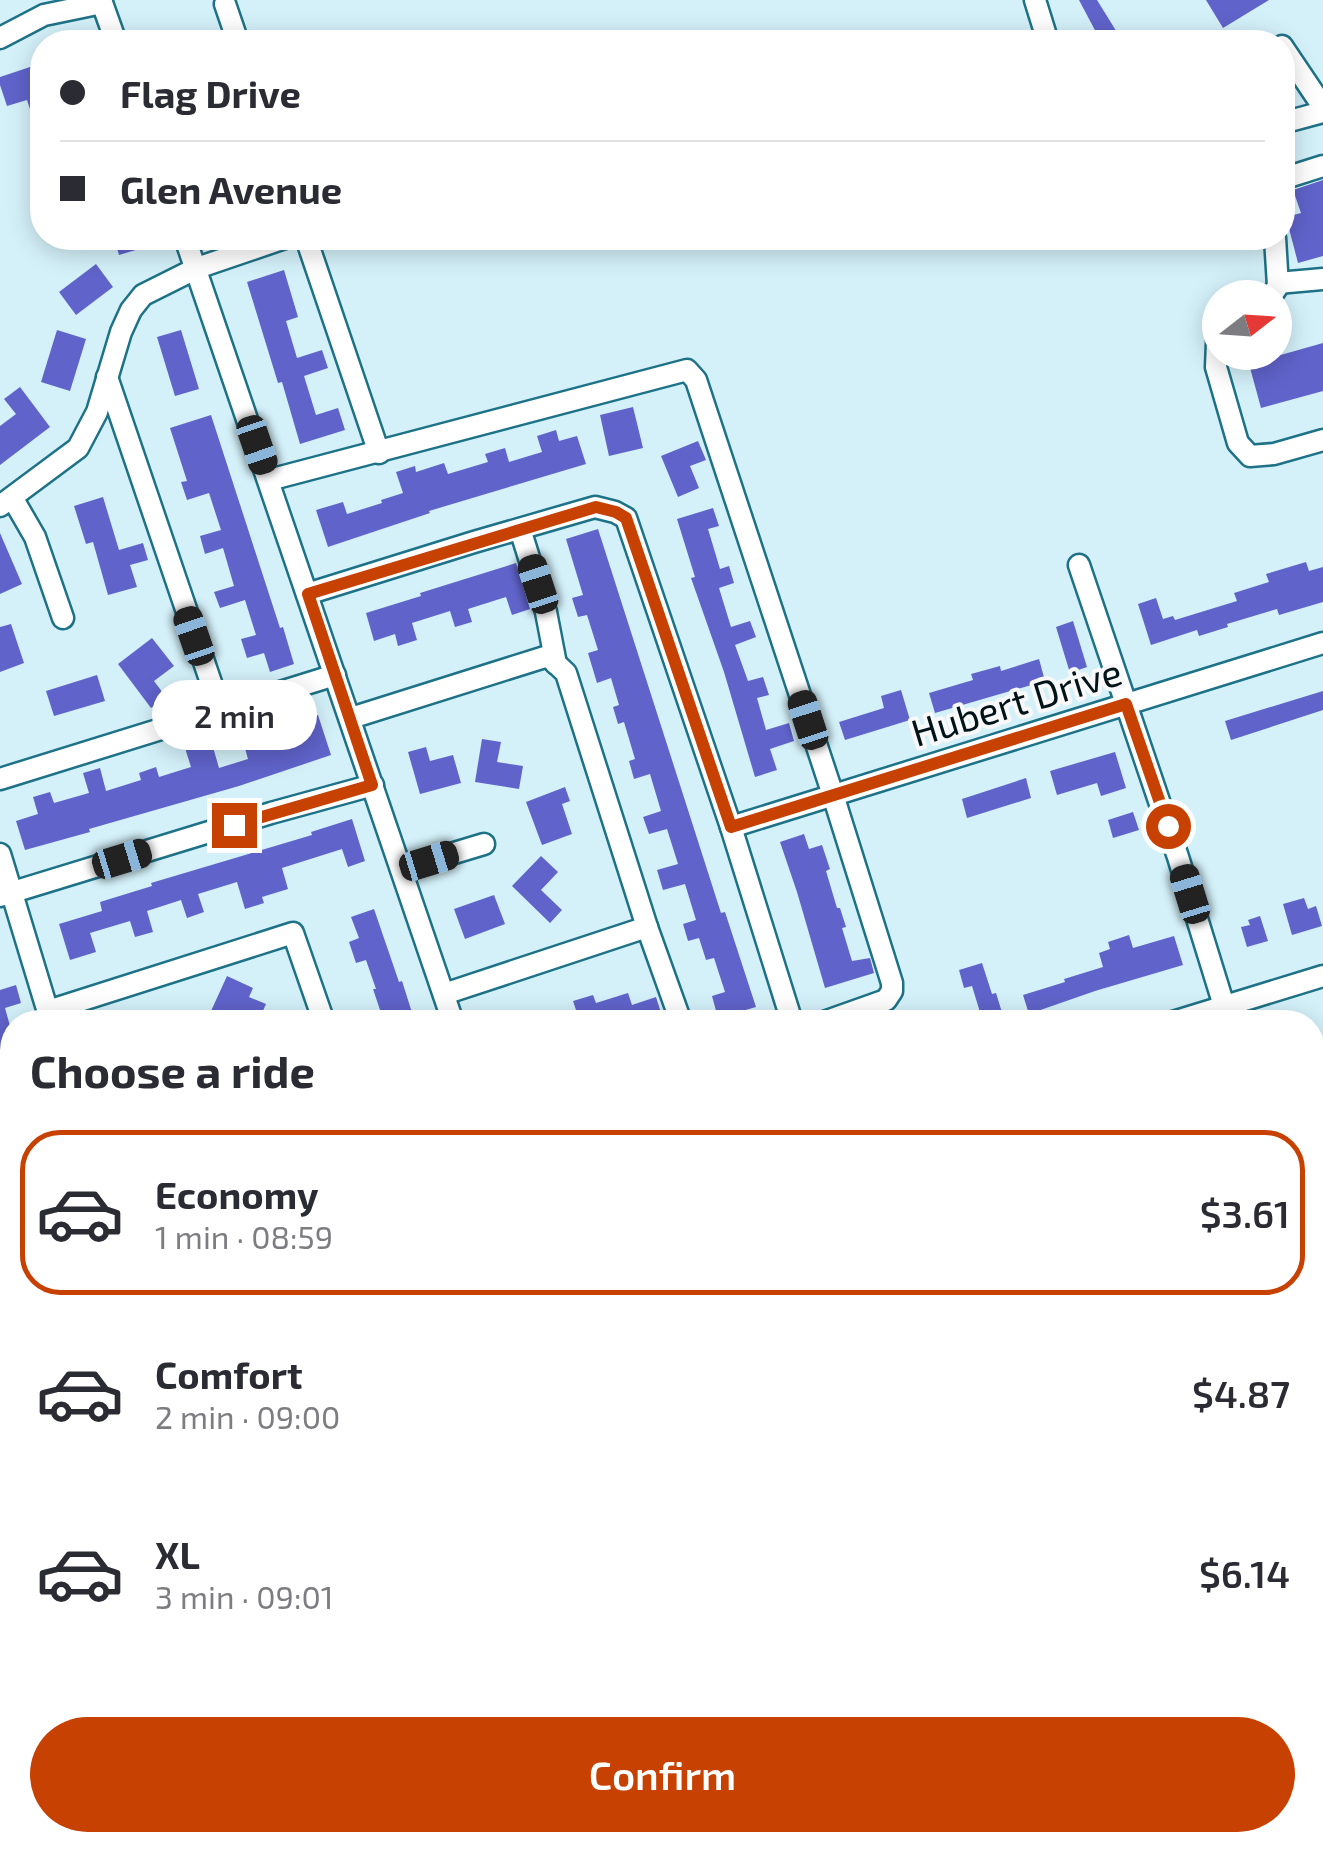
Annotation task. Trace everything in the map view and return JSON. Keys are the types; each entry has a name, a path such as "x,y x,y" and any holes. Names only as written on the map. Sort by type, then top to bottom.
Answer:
{"street":[{"path":"1034,0 1044,30"},
{"path":"0,38 44,15 102,1 112,30"},
{"path":"225,4 234,30"},
{"path":"1295,65 1323,109 1295,119"},
{"path":"1295,174 1323,166"},
{"path":"190,250 450,1010"},
{"path":"63,618 35,537 6,502 78,448 97,412 121,332 143,295 197,268 250,250"},
{"path":"310,250 379,453"},
{"path":"1274,280 1275,250"},
{"path":"1292,286 1323,280"},
{"path":"269,480 687,370 696,380 892,983 886,1000 858,1010"},
{"path":"1217,370 1238,443 1250,456 1274,454 1323,440"},
{"path":"107,377 220,710"},
{"path":"308,594 596,507 626,518 788,1010"},
{"path":"520,528 546,612 556,664"},
{"path":"1079,565 1225,1010"},
{"name":"Hubert Drive","path":"731,827 1323,644"},
{"path":"351,718 548,656 566,672 677,1010"},
{"path":"0,779 335,676"},
{"path":"6,895 372,785"},
{"path":"401,869 484,844"},
{"path":"0,854 6,895 47,1010"},
{"path":"444,994 648,927"},
{"path":"70,1010 293,933 320,1010"},
{"path":"1239,1010 1323,976"}],"building":[{"path":"1079,0 1097,0 1116,30 1095,30"},
{"path":"1206,0 1269,0 1223,28"},
{"path":"30,67 30,109 27,100 7,106 0,77"},
{"path":"1323,180 1323,256 1298,263 1295,215 1301,213 1295,189"},
{"path":"96,264 113,287 76,315 59,292"},
{"path":"284,270 298,317 286,321 297,358 322,350 328,368 304,376 316,415 338,408 345,430 300,444 247,282"},
{"path":"57,330 86,339 70,391 41,382"},
{"path":"181,330 199,389 175,396 157,337"},
{"path":"1323,343 1323,391 1261,408 1251,370 1292,370 1292,352"},
{"path":"20,387 50,427 0,465 0,426 16,414 4,399"},
{"path":"633,407 643,448 609,456 600,415"},
{"path":"211,415 294,664 270,672 264,653 247,658 241,639 256,635 245,600 220,608 214,592 234,586 223,548 205,554 200,536 221,530 209,493 187,500 181,482 187,481 170,428"},
{"path":"556,430 559,441 577,436 586,464 429,511 328,547 316,510 343,502 347,514 382,503 381,500 403,493 396,472 415,466 416,472 444,463 448,474 488,462 485,454 505,448 509,462 542,452 537,436"},
{"path":"698,441 706,460 690,466 699,488 678,497 661,456"},
{"path":"103,497 119,550 143,543 148,560 130,565 137,587 108,595 93,542 86,544 74,506"},
{"path":"713,508 719,526 708,529 720,569 729,566 734,583 719,588 731,627 750,621 756,637 735,645 748,681 763,677 769,695 757,698 766,730 789,723 794,741 770,749 777,770 755,777 691,578 695,577 677,519"},
{"path":"598,529 721,913 725,912 756,1007 716,1010 712,996 725,992 714,958 706,960 699,938 688,941 683,924 696,920 685,884 663,890 657,870 678,864 667,829 649,834 643,817 661,811 650,774 634,779 629,761 635,759 624,722 618,724 613,707 619,705 611,678 597,683 588,653 598,650 587,615 578,617 572,598 583,595 566,539"},
{"path":"0,533 22,584 0,594"},
{"path":"1306,562 1309,571 1323,567 1323,602 1279,615 1277,609 1199,636 1197,630 1151,645 1138,604 1156,598 1163,619 1173,616 1175,620 1237,601 1234,593 1269,582 1266,574"},
{"path":"516,563 530,609 512,615 506,597 468,609 472,622 455,627 450,611 412,623 417,640 398,646 395,634 374,641 366,613"},
{"path":"1073,621 1087,667 1070,673 1056,627"},
{"path":"11,624 24,663 0,672 0,627"},
{"path":"152,638 174,666 154,681 166,697 151,708 118,664"},
{"path":"1039,659 1045,681 935,713 929,693 973,680 971,674 1000,666 1001,671"},
{"path":"97,675 105,701 54,716 46,691"},
{"path":"901,690 910,720 845,740 839,722 884,708 881,696"},
{"path":"1323,691 1323,710 1231,740 1225,721"},
{"path":"318,715 331,755 25,850 16,821 38,814 33,797 50,792 54,803 89,793 83,773 100,768 106,791 141,780 139,773 156,767 159,777 191,767 185,748 211,740 219,768 248,759 242,738 264,731 268,745 304,734 299,720"},
{"path":"482,739 501,742 497,762 523,766 519,789 475,782"},
{"path":"426,747 430,761 453,755 461,783 420,794 408,752"},
{"path":"1115,752 1126,788 1101,796 1097,783 1057,795 1050,771"},
{"path":"1026,778 1031,798 967,818 962,799"},
{"path":"565,787 570,801 562,804 572,834 542,845 526,802"},
{"path":"1133,812 1139,830 1113,838 1108,820"},
{"path":"352,819 365,861 348,867 342,849 282,868 288,889 262,897 264,903 245,909 237,882 198,894 204,912 187,918 181,900 147,911 153,932 135,937 130,921 90,933 96,952 70,960 59,924 102,911 100,902"},
{"path":"804,834 809,849 822,845 852,961 870,958 874,973 825,988 780,842"},
{"path":"541,856 558,872 541,890 562,910 550,923 512,886"},
{"path":"494,895 505,924 465,939 454,909"},
{"path":"1304,898 1308,909 1316,906 1322,926 1292,935 1283,904"},
{"path":"374,909 411,1010 380,1010 366,960 356,963 349,942 359,938 351,917"},
{"path":"1260,916 1268,941 1247,947 1241,927"},
{"path":"1129,935 1133,948 1174,936 1183,965 1040,1010 1028,1010 1023,995 1103,967 1099,953 1110,949 1108,942"},
{"path":"982,963 1001,1010 979,1010 972,986 964,988 959,970"},
{"path":"227,976 253,988 249,997 266,1004 263,1010 211,1010"},
{"path":"16,985 21,1003 0,1010 0,990"},
{"path":"628,993 632,1005 656,997 660,1010 576,1010 573,1001 593,995 596,1003"}],"route":[{"path":"234,825 372,785 308,594 596,507 626,518 731,827 1126,704 1168,826"}]}
